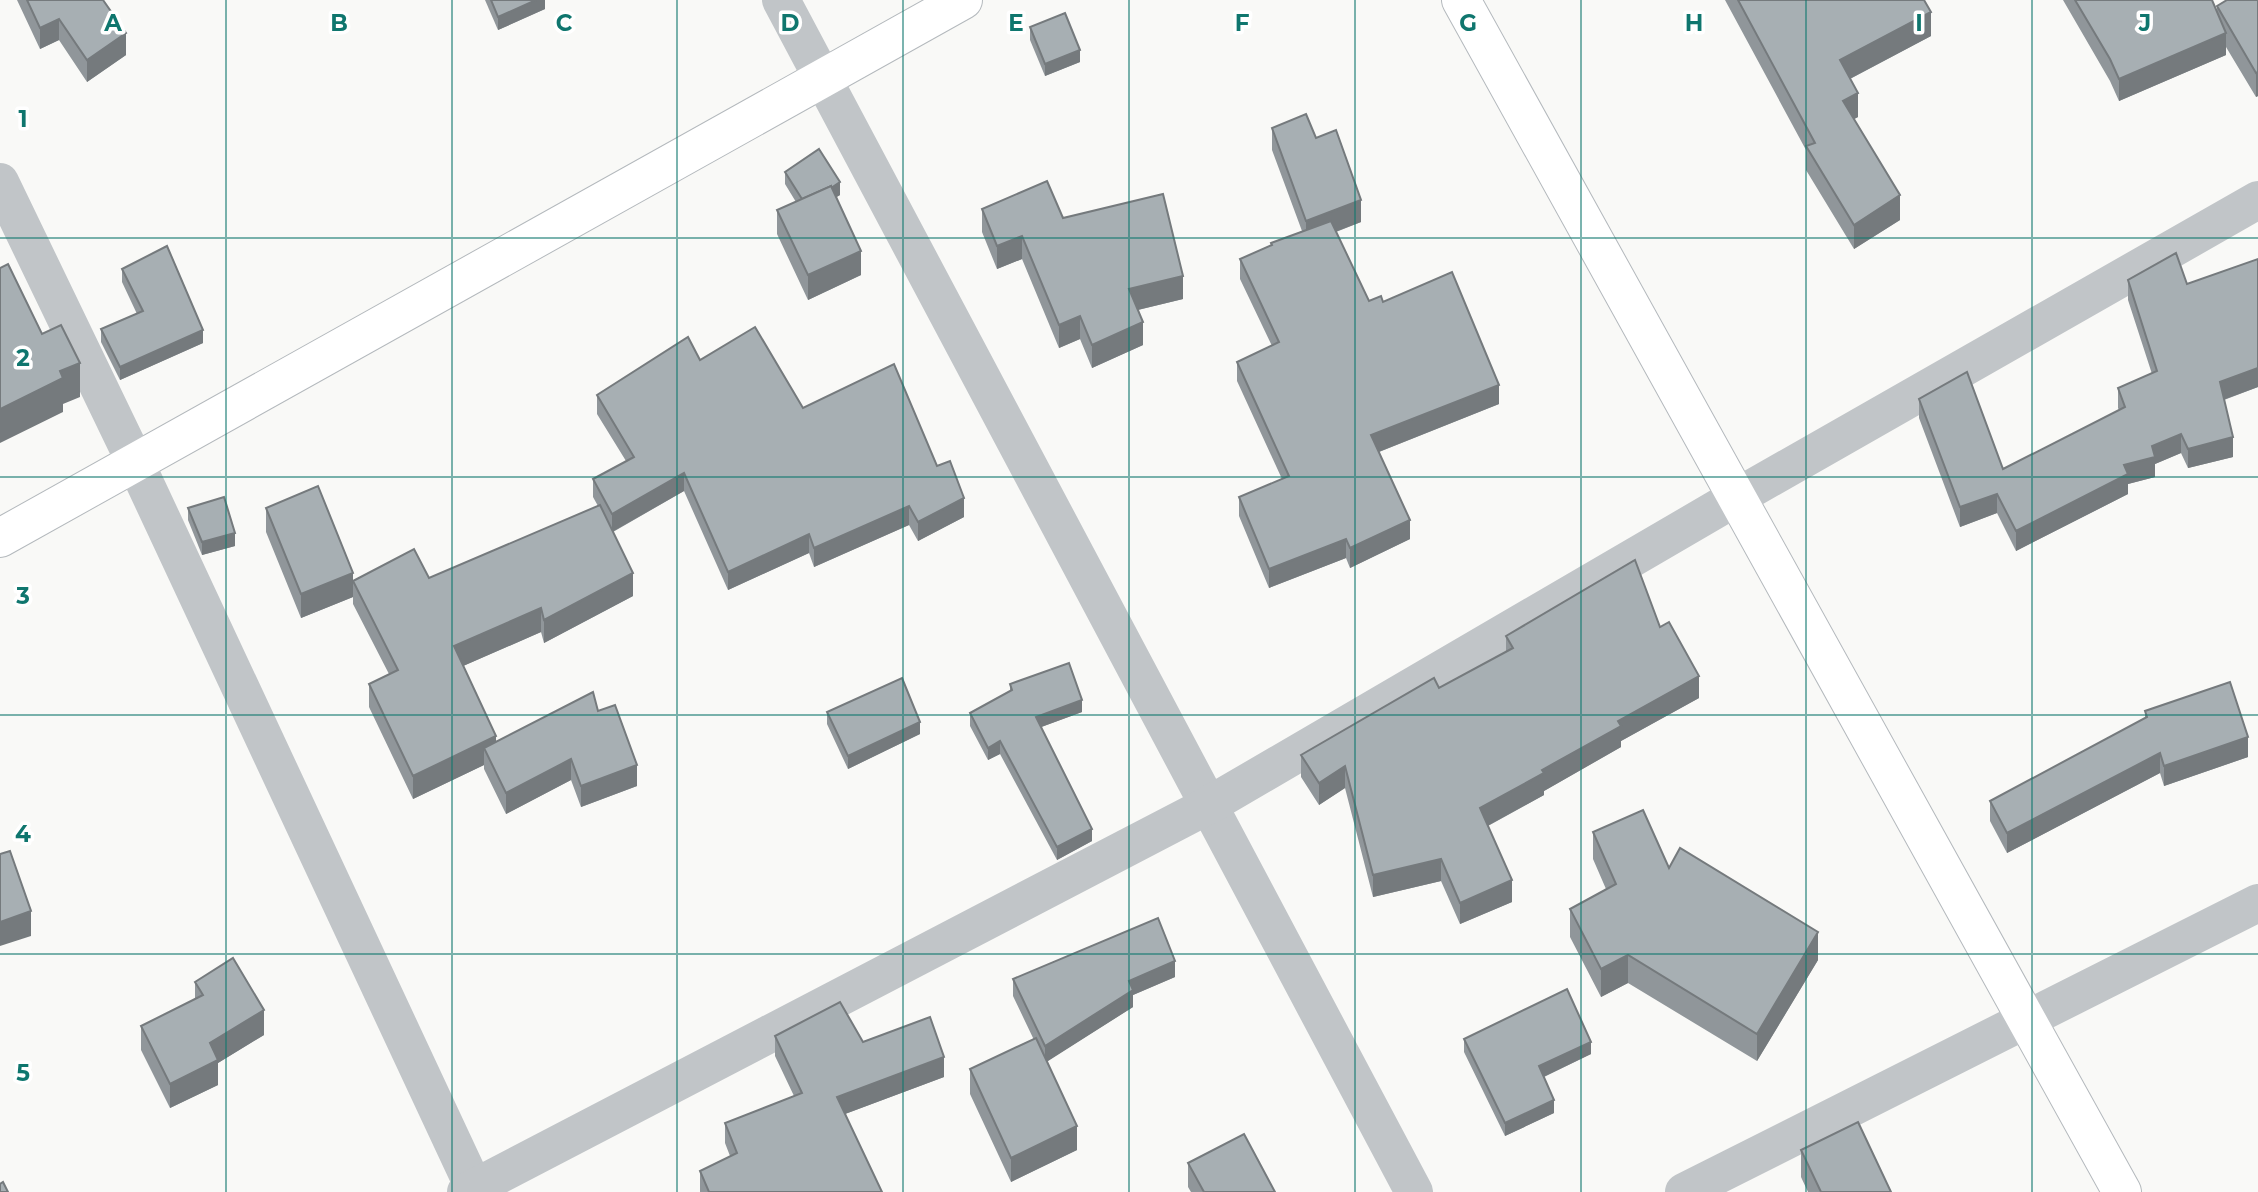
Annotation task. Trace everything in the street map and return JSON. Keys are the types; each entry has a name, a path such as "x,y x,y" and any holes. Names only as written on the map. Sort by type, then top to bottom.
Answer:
{"street":[{"path":"782,0 1414,1192"},
{"path":"0,538 963,0"},
{"path":"1461,0 2122,1192"},
{"path":"0,182 135,463 472,1190 1209,805 1737,497 2258,200"},
{"path":"1684,1192 2258,903"}],"building":[{"path":"27,0 103,0 126,33 87,60 59,19 40,28"},
{"path":"491,0 536,0 498,17"},
{"path":"1738,0 1924,0 1931,12 1840,60 1858,93 1843,101 1900,195 1854,225 1806,146 1815,143"},
{"path":"2075,0 2212,0 2226,33 2119,79"},
{"path":"2227,0 2258,0 2256,73 2217,6"},
{"path":"1065,13 1080,50 1045,64 1030,27"},
{"path":"1306,114 1316,138 1336,130 1361,200 1306,221 1272,128"},
{"path":"819,149 840,182 802,199 785,172"},
{"path":"1047,181 1063,218 1163,194 1183,276 1129,289 1143,322 1092,345 1080,316 1059,325 1022,236 997,246 982,209"},
{"path":"831,186 861,251 808,275 777,210"},
{"path":"1331,221 1369,301 1381,296 1383,302 1452,272 1499,385 1371,435 1410,520 1350,548 1346,539 1269,569 1239,497 1289,476 1237,362 1279,342 1240,259 1272,245 1271,243"},
{"path":"167,246 203,330 120,367 101,329 143,311 122,269"},
{"path":"2176,253 2187,284 2258,259 2258,368 2220,382 2233,437 2188,449 2181,434 2152,446 2155,457 2124,465 2128,474 2016,531 1997,494 1960,507 1919,399 1967,372 2003,469 2125,407 2118,388 2157,371 2128,280"},
{"path":"8,264 42,334 61,325 80,363 60,371 63,378 0,409 0,268"},
{"path":"755,327 803,408 894,364 937,466 950,461 964,498 918,522 909,506 814,548 809,534 728,572 684,473 612,514 593,479 634,457 597,395 688,337 700,360"},
{"path":"318,486 353,573 301,594 266,508"},
{"path":"224,497 235,533 202,542 188,508"},
{"path":"600,505 633,573 544,620 541,608 454,646 496,736 413,776 369,684 398,670 353,581 414,549 429,578"},
{"path":"1635,560 1660,627 1669,622 1699,676 1618,721 1621,726 1480,808 1512,880 1460,903 1441,859 1373,875 1345,766 1319,783 1301,755 1434,678 1439,688 1513,648 1506,636"},
{"path":"1069,663 1082,700 1036,717 1092,829 1057,847 1000,741 988,748 970,713 1012,690 1010,684"},
{"path":"902,678 920,722 848,756 827,712"},
{"path":"2230,682 2248,737 2164,766 2160,753 2007,833 1990,801 2147,717 2145,711"},
{"path":"593,692 598,711 615,705 637,765 581,786 571,759 506,793 484,748"},
{"path":"1643,810 1669,868 1680,848 1818,932 1757,1034 1628,955 1601,969 1570,909 1616,884 1593,832"},
{"path":"10,851 31,911 0,922 0,854"},
{"path":"1158,918 1175,961 1129,981 1133,990 1045,1046 1013,979"},
{"path":"233,958 264,1010 210,1043 218,1060 170,1084 141,1026 203,995 195,982"},
{"path":"1567,989 1591,1042 1539,1066 1554,1100 1505,1123 1464,1039"},
{"path":"840,1002 863,1042 930,1017 944,1057 837,1097 882,1192 709,1192 700,1171 737,1153 725,1123 802,1093 775,1036"},
{"path":"1036,1038 1077,1126 1011,1158 970,1069"},
{"path":"1858,1122 1891,1192 1821,1192 1801,1150"},
{"path":"1244,1134 1275,1192 1204,1192 1188,1163"},
{"path":"3,1182 8,1192 0,1192 0,1184"}]}
